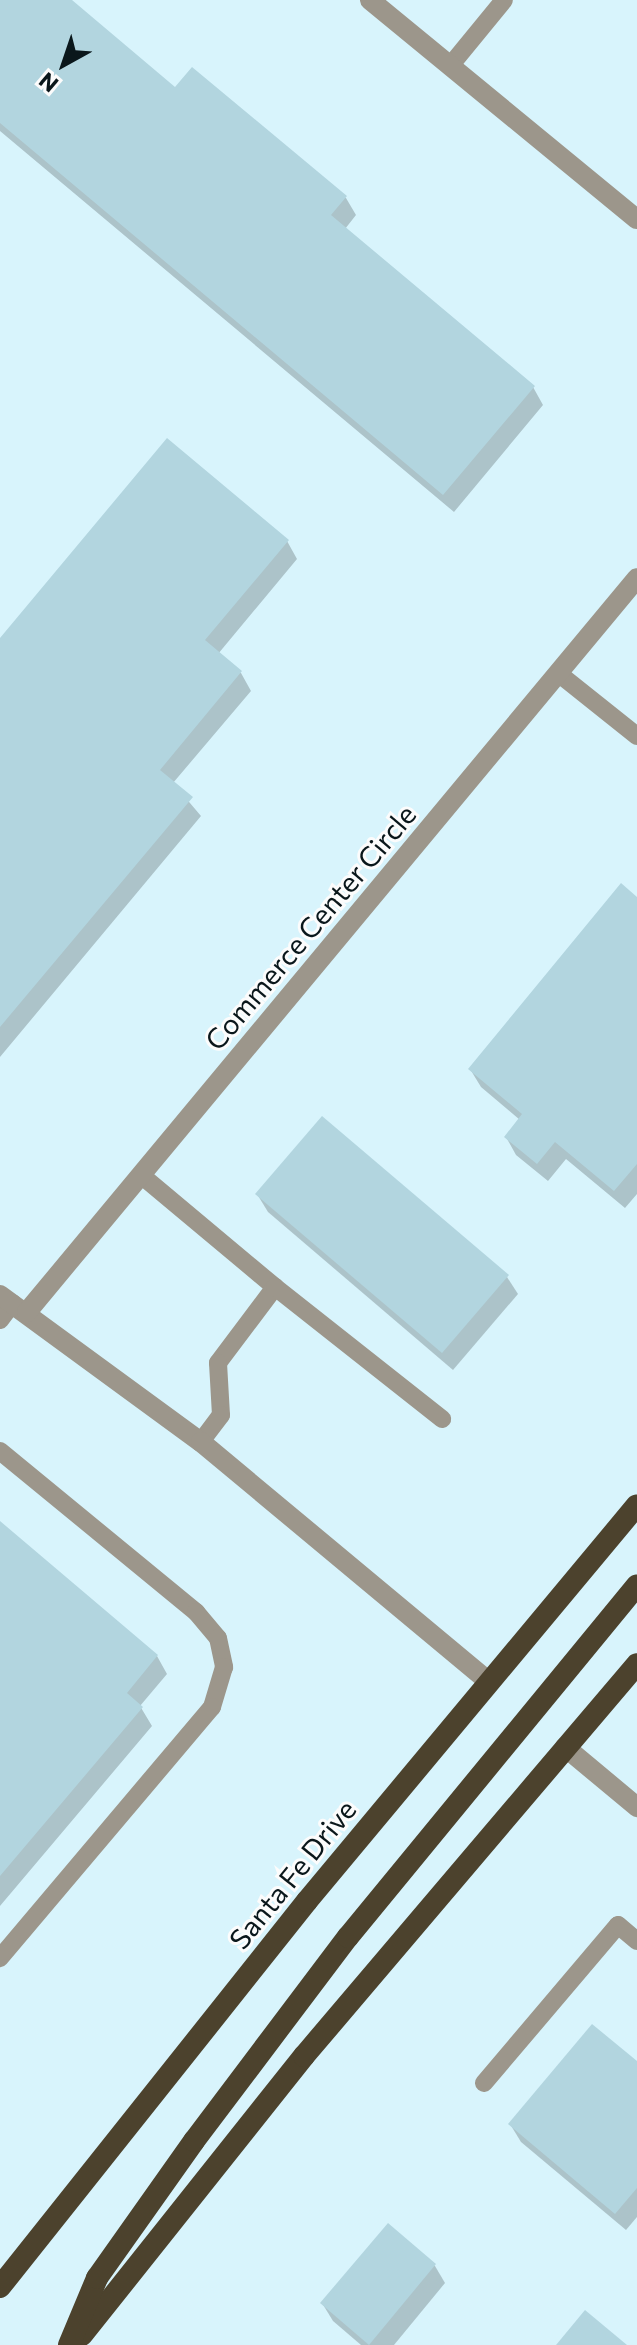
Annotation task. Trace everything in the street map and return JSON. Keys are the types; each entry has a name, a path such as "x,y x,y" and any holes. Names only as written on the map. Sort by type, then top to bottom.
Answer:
{"highway":[{"name":"Santa Fe Drive","path":"0,2287 307,1901 637,1505"},
{"path":"71,2345 97,2278 194,2141 348,1937 637,1585"},
{"path":"71,2345 304,2056 637,1664"}],"street":[{"path":"370,0 637,219"},
{"name":"Commerce Center Circle","path":"13,1303 141,1175 637,578"},
{"path":"13,1303 201,1442 489,1682"},
{"path":"565,1747 637,1807"}],"lane":[{"path":"450,66 504,0"},
{"path":"558,673 637,736"},
{"path":"141,1175 275,1287 442,1419"},
{"path":"201,1442 221,1415 218,1363 275,1287"},
{"path":"0,1320 13,1303"},
{"path":"0,1451 196,1612 218,1638 224,1667 212,1707 0,1958"},
{"path":"484,2083 618,1925 637,1941"}],"building":[{"path":"0,0 72,0 175,87 192,67 347,196 331,215 535,386 443,495 0,123"},
{"path":"167,438 289,540 205,640 242,671 160,770 193,797 0,1027 0,638"},
{"path":"621,883 637,897 637,1164 614,1191 555,1142 537,1164 504,1137 522,1114 468,1069"},
{"path":"322,1116 509,1275 442,1353 255,1194"},
{"path":"0,1521 158,1655 127,1693 143,1707 0,1876"},
{"path":"592,2024 637,2061 637,2188 615,2214 508,2124"},
{"path":"388,2223 436,2264 369,2345 320,2303"},
{"path":"585,2310 627,2345 556,2345"}]}
